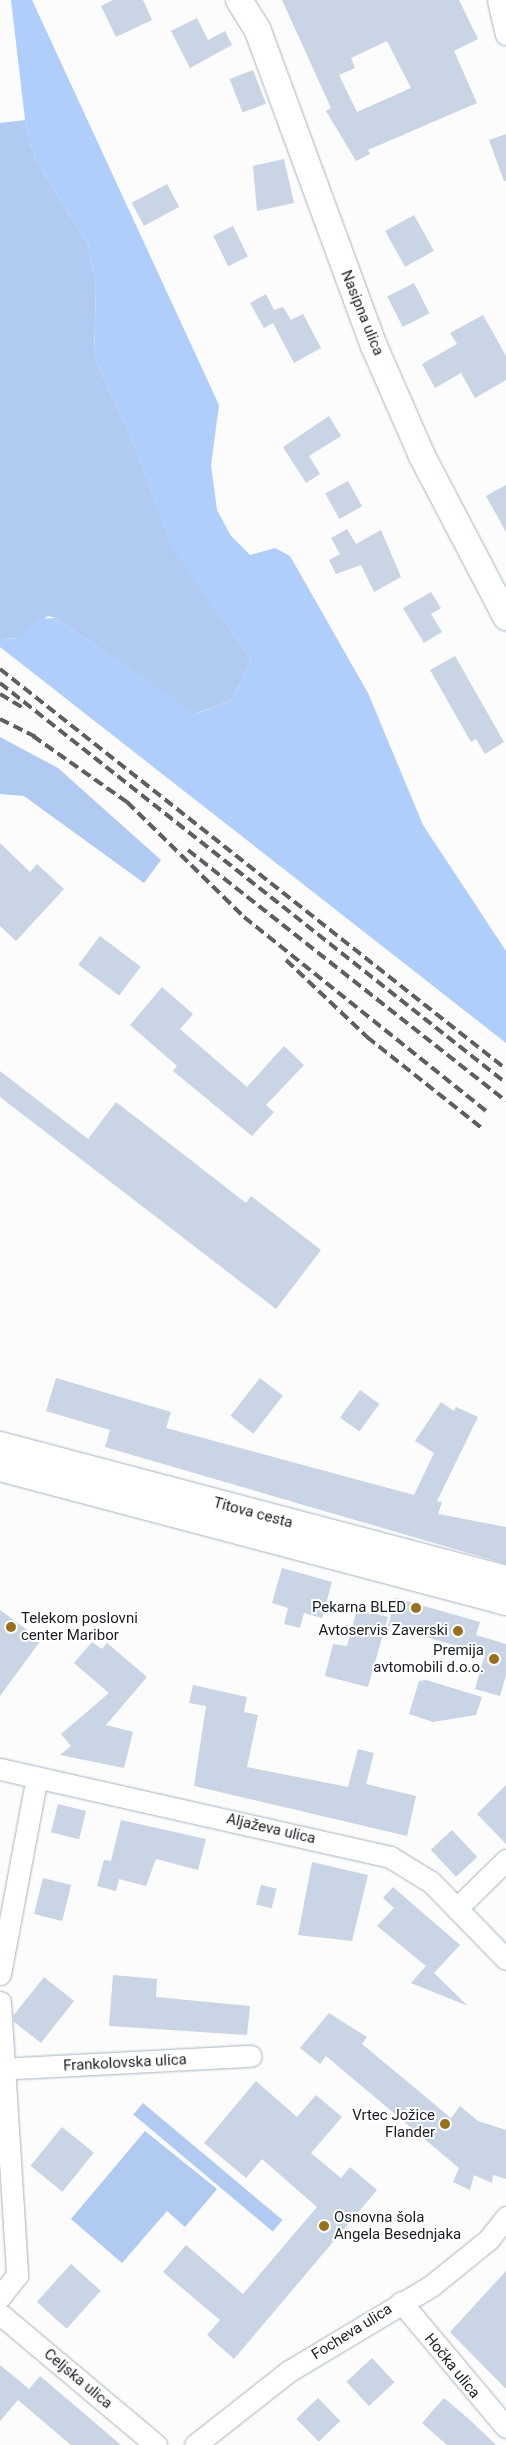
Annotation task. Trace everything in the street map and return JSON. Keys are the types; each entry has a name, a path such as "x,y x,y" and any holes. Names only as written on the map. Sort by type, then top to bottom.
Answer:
{"main road":[{"name":"Titova cesta","path":"0,1446 506,1580"},
{"name":"Titova cesta","path":"0,1467 506,1601"}],"street":[{"name":"Nasipna ulica","path":"239,0 258,31 316,195 394,392 422,456 506,617"},
{"path":"498,0 506,34"},
{"name":"Aljaževa ulica","path":"0,1769 390,1857 412,1867 457,1908 506,1959"},
{"path":"0,1974 37,1777"},
{"path":"457,1908 506,1860"},
{"path":"0,2002 1,2069 17,2275 0,2297"},
{"name":"Frankolovska ulica","path":"1,2069 250,2056"},
{"name":"Focheva ulica","path":"195,2445 288,2371 401,2302 463,2261 506,2217"},
{"name":"Hočka ulica","path":"401,2302 506,2428"},
{"name":"Celjska ulica","path":"0,2314 156,2445"}],"shaded area":[{"path":"11,0 32,0 219,405 211,465 217,510 231,536 250,555 275,548 290,556 368,693 423,825 506,951 506,1043 0,647 0,639 18,638 38,619 56,618 196,714 232,700 251,659 172,548 134,444 94,356 96,286 88,244 35,159 25,120"},
{"path":"25,120 35,159 88,244 96,286 94,356 134,444 172,547 251,659 232,700 195,714 56,618 48,616 18,638 0,639 0,123"},
{"path":"0,737 58,768 161,860 144,883 24,796 0,794"},
{"path":"143,2103 282,2220 273,2231 133,2114"},
{"path":"145,2131 217,2189 185,2227 167,2211 122,2263 71,2219"}],"building":[{"path":"113,0 143,0 152,20 116,37 101,6"},
{"path":"282,0 459,0 478,39 454,51 477,103 368,150 370,154 356,161 326,111 331,108","holes":["387,41 411,88 357,112 339,75 355,68 351,58"]},
{"path":"197,18 208,40 225,31 232,45 190,68 171,31"},
{"path":"253,70 266,104 243,113 230,79"},
{"path":"506,134 506,181 504,181 489,140"},
{"path":"284,159 294,203 257,211 253,166"},
{"path":"167,184 179,207 144,226 132,203"},
{"path":"414,215 434,251 405,267 385,231"},
{"path":"233,226 248,257 228,266 213,236"},
{"path":"414,283 429,313 403,327 387,297"},
{"path":"266,294 274,310 283,307 291,320 303,314 321,348 294,363 273,323 264,328 250,303"},
{"path":"483,315 506,356 506,380 475,398 461,373 435,388 422,364 457,344 450,333"},
{"path":"329,416 341,436 309,456 320,474 306,483 283,447"},
{"path":"348,481 362,506 339,519 325,494"},
{"path":"506,485 506,532 486,496"},
{"path":"347,529 356,544 381,530 401,577 374,592 361,565 336,574 329,560 340,554 331,538"},
{"path":"431,592 441,608 431,614 442,632 424,643 403,608"},
{"path":"455,656 504,742 485,754 476,739 471,742 430,670"},
{"path":"0,843 30,872 37,864 64,889 16,941 0,926"},
{"path":"100,936 141,967 119,995 78,965"},
{"path":"162,987 193,1014 180,1029 247,1087 284,1046 304,1065 266,1105 274,1112 252,1136 173,1071 177,1066 130,1025"},
{"path":"0,1071 88,1139 116,1102 246,1203 251,1196 321,1250 276,1309 0,1097"},
{"path":"56,1378 171,1412 166,1428 414,1495 434,1453 415,1441 441,1402 454,1411 456,1407 478,1417 437,1501 442,1502 438,1514 506,1527 506,1564 105,1447 110,1430 46,1411"},
{"path":"260,1378 283,1396 253,1434 230,1416"},
{"path":"360,1390 379,1404 359,1432 340,1418"},
{"path":"282,1568 332,1582 322,1618 304,1613 300,1628 284,1624 288,1608 272,1603"},
{"path":"396,1598 480,1622 476,1635 506,1644 506,1675 500,1696 475,1689 485,1654 388,1626"},
{"path":"357,1609 388,1617 368,1687 325,1676 333,1644 347,1646"},
{"name":"Telekom poslovni center Maribor","path":"0,1610 41,1640 0,1696"},
{"path":"92,1642 102,1649 107,1643 147,1677 106,1725 133,1732 124,1768 60,1755 71,1746 61,1734 109,1693 74,1663"},
{"path":"426,1680 482,1697 476,1715 433,1722 409,1714 419,1681"},
{"path":"193,1685 247,1697 244,1712 258,1715 247,1767 348,1787 358,1749 374,1753 366,1784 416,1796 407,1836 194,1786 206,1706 189,1703"},
{"path":"506,1785 506,1844 477,1814"},
{"path":"58,1804 86,1811 79,1839 51,1832"},
{"path":"121,1820 206,1839 198,1870 156,1859 146,1886 119,1879 116,1891 97,1886 104,1860 111,1861"},
{"path":"452,1830 477,1857 456,1877 431,1850"},
{"path":"312,1862 368,1875 352,1941 298,1935"},
{"path":"43,1878 71,1885 62,1921 34,1914"},
{"path":"261,1885 277,1889 272,1908 256,1904"},
{"path":"393,1887 460,1945 434,1973 468,2006 411,1983 426,1966 377,1926 394,1908 383,1898"},
{"path":"113,1975 157,1979 156,1997 250,2006 247,2035 109,2026"},
{"path":"44,1977 74,2001 41,2043 14,2022 13,2016"},
{"name":"Vrtec Jožice Flander","path":"329,2013 367,2037 362,2044 451,2118 460,2106 478,2121 506,2130 506,2179 493,2175 492,2183 474,2175 470,2190 453,2182 459,2168 326,2056 320,2064 300,2048"},
{"name":"Osnovna šola Angela Besednjaka","path":"256,2081 297,2117 316,2095 342,2117 311,2153 341,2178 350,2167 377,2190 234,2359 207,2335 220,2320 163,2272 186,2245 243,2294 317,2207 262,2159 246,2178 204,2143"},
{"path":"62,2127 94,2153 62,2192 31,2166"},
{"path":"71,2264 101,2291 67,2329 37,2302"},
{"path":"506,2271 506,2389 450,2332"},
{"path":"372,2358 395,2382 369,2406 346,2382"},
{"path":"0,2365 29,2389 40,2376 121,2445 71,2445 18,2400 0,2421"},
{"path":"318,2398 340,2421 319,2442 296,2419"},
{"path":"444,2398 496,2445 447,2445 422,2423"}],"railway":[{"path":"0,669 506,1069"},
{"path":"0,683 506,1083"},
{"path":"0,694 22,707"},
{"path":"0,719 38,738"},
{"path":"33,736 127,802 244,917 489,1113"},
{"path":"188,850 506,1101"},
{"path":"286,960 367,1037 482,1128"}],"place":[{"name":"Pekarna BLED","path":"416,1608"},
{"name":"Telekom poslovni center Maribor","path":"11,1627"},
{"name":"Avtoservis Zaverski","path":"458,1631"},
{"name":"Premija avtomobili d.o.o.","path":"494,1659"},
{"name":"Vrtec Jožice Flander","path":"445,2124"},
{"name":"Osnovna šola Angela Besednjaka","path":"324,2226"}]}
